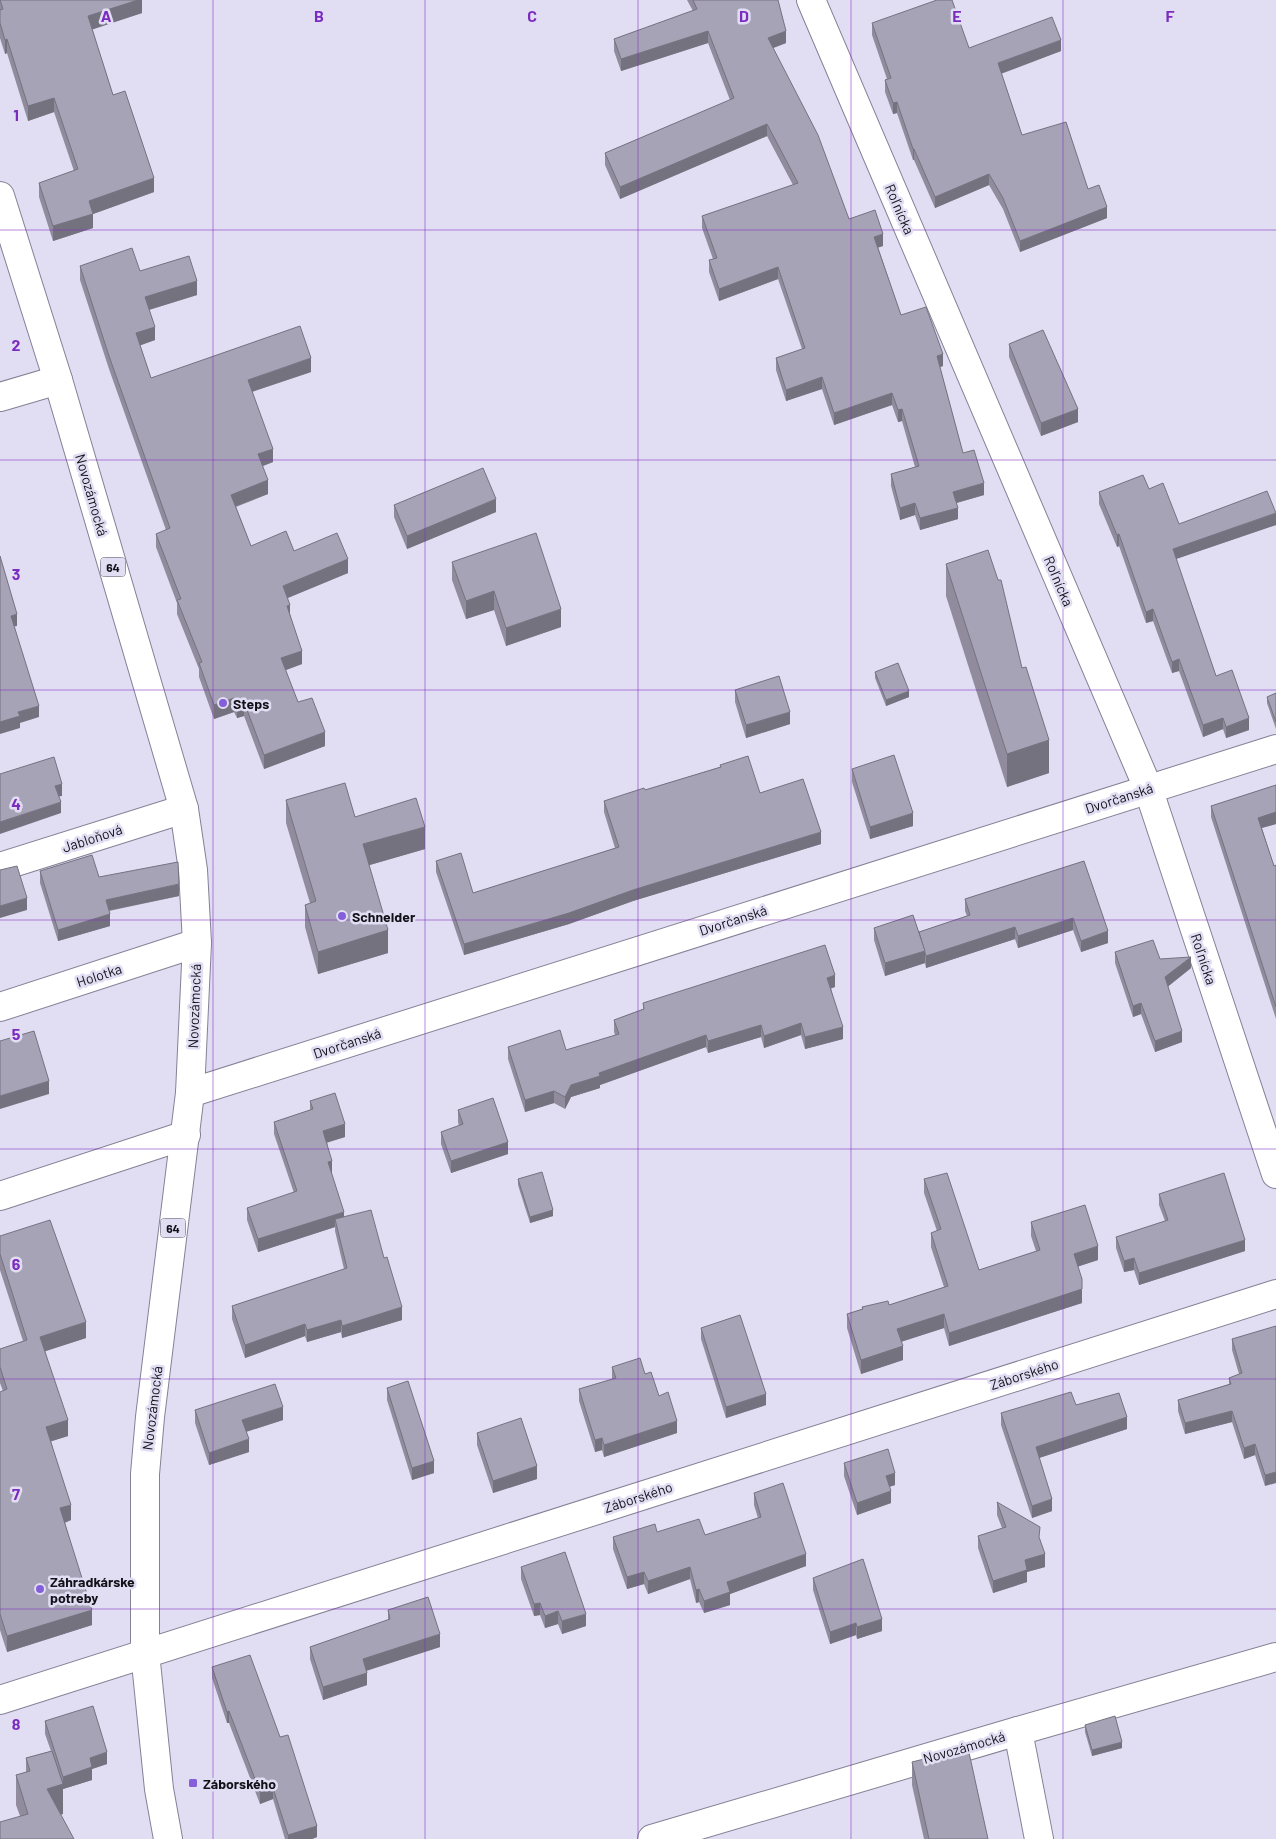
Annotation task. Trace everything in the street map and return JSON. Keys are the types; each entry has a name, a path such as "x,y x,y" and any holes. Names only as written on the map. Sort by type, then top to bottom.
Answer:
{"street":[{"name":"Roľnícka","path":"811,0 1148,788 1276,1174"},
{"name":"Novozámocká","path":"0,196 58,380 184,809 192,870 197,943 190,1093 150,1417 145,1474 145,1653 159,1789 168,1839"},
{"path":"0,397 58,380"},
{"name":"Dvorčanská","path":"190,1093 1276,749"},
{"name":"Jabloňová","path":"0,868 184,809"},
{"name":"Holotka","path":"0,1007 197,943"},
{"path":"0,1196 186,1135"},
{"name":"Záborského","path":"0,1700 1276,1294"},
{"name":"Novozámocká","path":"652,1839 1276,1657"},
{"path":"1018,1731 1039,1839"}],"building":[{"path":"0,0 138,0 88,16 113,95 125,91 154,178 89,201 93,214 53,226 39,183 78,169 54,98 28,106 7,39 5,40 0,23 0,10 3,9"},
{"path":"693,0 778,0 786,31 768,38 818,135 849,219 875,210 883,234 874,237 901,315 926,307 943,354 937,356 963,453 974,450 984,483 953,492 958,508 920,518 915,503 900,508 891,474 919,466 902,409 898,410 892,393 834,413 822,377 786,390 776,358 805,348 778,267 719,289 709,260 717,258 702,216 798,183 767,124 620,187 605,153 734,98 708,31 621,59 614,39 697,9"},
{"path":"937,0 952,0 969,48 1052,17 1061,40 998,63 1022,135 1066,122 1088,189 1099,185 1107,207 1020,241 1003,198 989,174 935,197 913,149 897,102 893,103 885,80 891,78 872,23"},
{"path":"132,248 140,271 189,256 197,281 145,297 155,327 136,333 151,378 300,326 311,358 248,380 273,449 258,454 268,480 231,495 251,546 286,531 294,551 337,533 348,559 283,586 290,605 287,606 302,651 281,658 298,702 312,698 325,732 264,755 244,702 237,705 234,698 214,705 199,663 202,662 177,600 181,599 156,534 170,528 109,356 80,266"},
{"path":"1043,330 1078,409 1041,423 1009,344"},
{"path":"483,468 496,499 407,536 394,505"},
{"path":"1143,475 1149,489 1163,483 1179,524 1267,491 1276,513 1173,549 1216,676 1232,670 1249,718 1226,727 1223,718 1203,725 1179,659 1172,662 1153,609 1146,612 1119,534 1117,535 1099,492"},
{"path":"536,533 561,609 506,628 494,591 466,601 452,562"},
{"path":"988,550 998,580 1001,580 1022,668 1026,667 1049,740 1007,754 946,564"},
{"path":"0,556 17,614 11,616 39,706 18,712 20,716 0,722"},
{"path":"898,663 909,691 886,700 875,672"},
{"path":"779,676 790,712 746,725 735,690"},
{"path":"1276,693 1276,722 1267,697"},
{"path":"894,755 913,813 870,827 852,769"},
{"path":"748,756 760,793 803,779 821,832 633,890 569,913 464,944 436,861 461,853 473,893 619,847 604,801 721,767 720,765"},
{"path":"54,757 62,784 55,786 61,802 0,822 0,774"},
{"path":"345,783 355,817 416,798 425,827 363,844 388,930 318,952 305,905 316,901 286,800"},
{"path":"1276,785 1276,812 1258,818 1274,866 1276,865 1276,1007 1211,806"},
{"path":"92,855 99,877 178,862 179,884 106,900 110,914 58,930 40,871"},
{"path":"1084,861 1108,931 1081,941 1073,918 1018,936 1015,927 926,956 919,932 970,915 965,899"},
{"path":"17,866 27,898 0,906 0,870"},
{"path":"913,915 925,951 885,963 874,928"},
{"path":"1153,940 1160,959 1191,957 1165,977 1182,1031 1155,1041 1141,1003 1133,1006 1115,952"},
{"path":"825,945 835,975 827,978 843,1027 805,1037 801,1023 764,1036 761,1025 708,1041 706,1035 599,1073 600,1076 571,1085 565,1097 554,1091 525,1100 508,1047 560,1030 566,1050 619,1034 614,1020 644,1009 643,1003"},
{"path":"34,1031 49,1081 0,1096 0,1041"},
{"path":"335,1093 345,1124 323,1131 332,1161 328,1162 344,1212 258,1239 247,1208 297,1191 274,1122 313,1109 310,1101"},
{"path":"493,1098 508,1142 451,1161 441,1132 463,1124 458,1110"},
{"path":"542,1172 553,1210 530,1217 518,1179"},
{"path":"947,1173 979,1270 1040,1250 1031,1222 1085,1205 1098,1246 1074,1254 1082,1279 1082,1289 949,1333 944,1314 897,1329 903,1346 861,1360 847,1314 863,1309 862,1307 888,1301 889,1305 948,1286 931,1233 941,1229 924,1179"},
{"path":"1224,1173 1245,1240 1139,1273 1134,1258 1124,1261 1116,1237 1168,1220 1159,1194"},
{"path":"371,1210 384,1258 387,1257 402,1307 342,1326 341,1320 307,1330 305,1324 245,1345 232,1306 347,1268 335,1219"},
{"path":"50,1220 86,1322 40,1337 68,1420 46,1427 71,1505 60,1508 92,1610 7,1636 0,1614 0,1392 7,1389 0,1367 0,1349 27,1340 0,1254 0,1236"},
{"path":"740,1315 766,1394 726,1407 701,1328"},
{"path":"1276,1326 1276,1472 1265,1475 1255,1444 1244,1448 1232,1411 1185,1423 1178,1400 1231,1384 1229,1378 1242,1373 1232,1339"},
{"path":"640,1358 645,1374 651,1372 659,1396 668,1392 677,1421 604,1445 602,1438 595,1440 579,1389 616,1378 612,1367"},
{"path":"408,1381 434,1461 412,1468 387,1388"},
{"path":"275,1384 283,1407 242,1420 249,1439 209,1453 195,1410"},
{"path":"1071,1392 1076,1405 1119,1393 1127,1417 1036,1447 1052,1499 1032,1506 1001,1413"},
{"path":"521,1418 537,1466 493,1481 477,1433"},
{"path":"888,1449 895,1473 886,1476 891,1491 857,1503 844,1463"},
{"path":"783,1483 806,1554 727,1582 730,1592 704,1601 699,1589 696,1590 690,1567 648,1581 644,1572 627,1577 613,1537 655,1524 657,1532 699,1519 705,1535 761,1517 754,1493"},
{"path":"997,1502 1040,1527 1039,1537 1045,1554 1025,1560 1027,1570 993,1581 978,1536 1006,1527"},
{"path":"565,1552 586,1614 562,1621 558,1611 545,1616 540,1603 534,1604 521,1567"},
{"path":"863,1559 882,1619 857,1627 856,1623 830,1632 813,1578"},
{"path":"428,1597 440,1634 363,1659 367,1673 323,1687 310,1647 390,1619 388,1610"},
{"path":"250,1655 280,1737 288,1735 317,1826 288,1835 273,1788 260,1792 229,1711 227,1712 212,1667"},
{"path":"93,1706 107,1752 90,1758 92,1767 63,1777 45,1721"},
{"path":"1115,1716 1122,1742 1092,1750 1085,1725"},
{"path":"968,1748 988,1839 929,1839 912,1762"},
{"path":"52,1751 63,1784 47,1789 74,1839 0,1839 0,1822 28,1814 16,1775 30,1771 26,1758"}],"place":[{"name":"Steps","path":"223,703"},
{"name":"Schneider","path":"342,916"},
{"name":"Záhradkárske potreby","path":"40,1589"},
{"name":"Záborského","path":"193,1783"}]}
